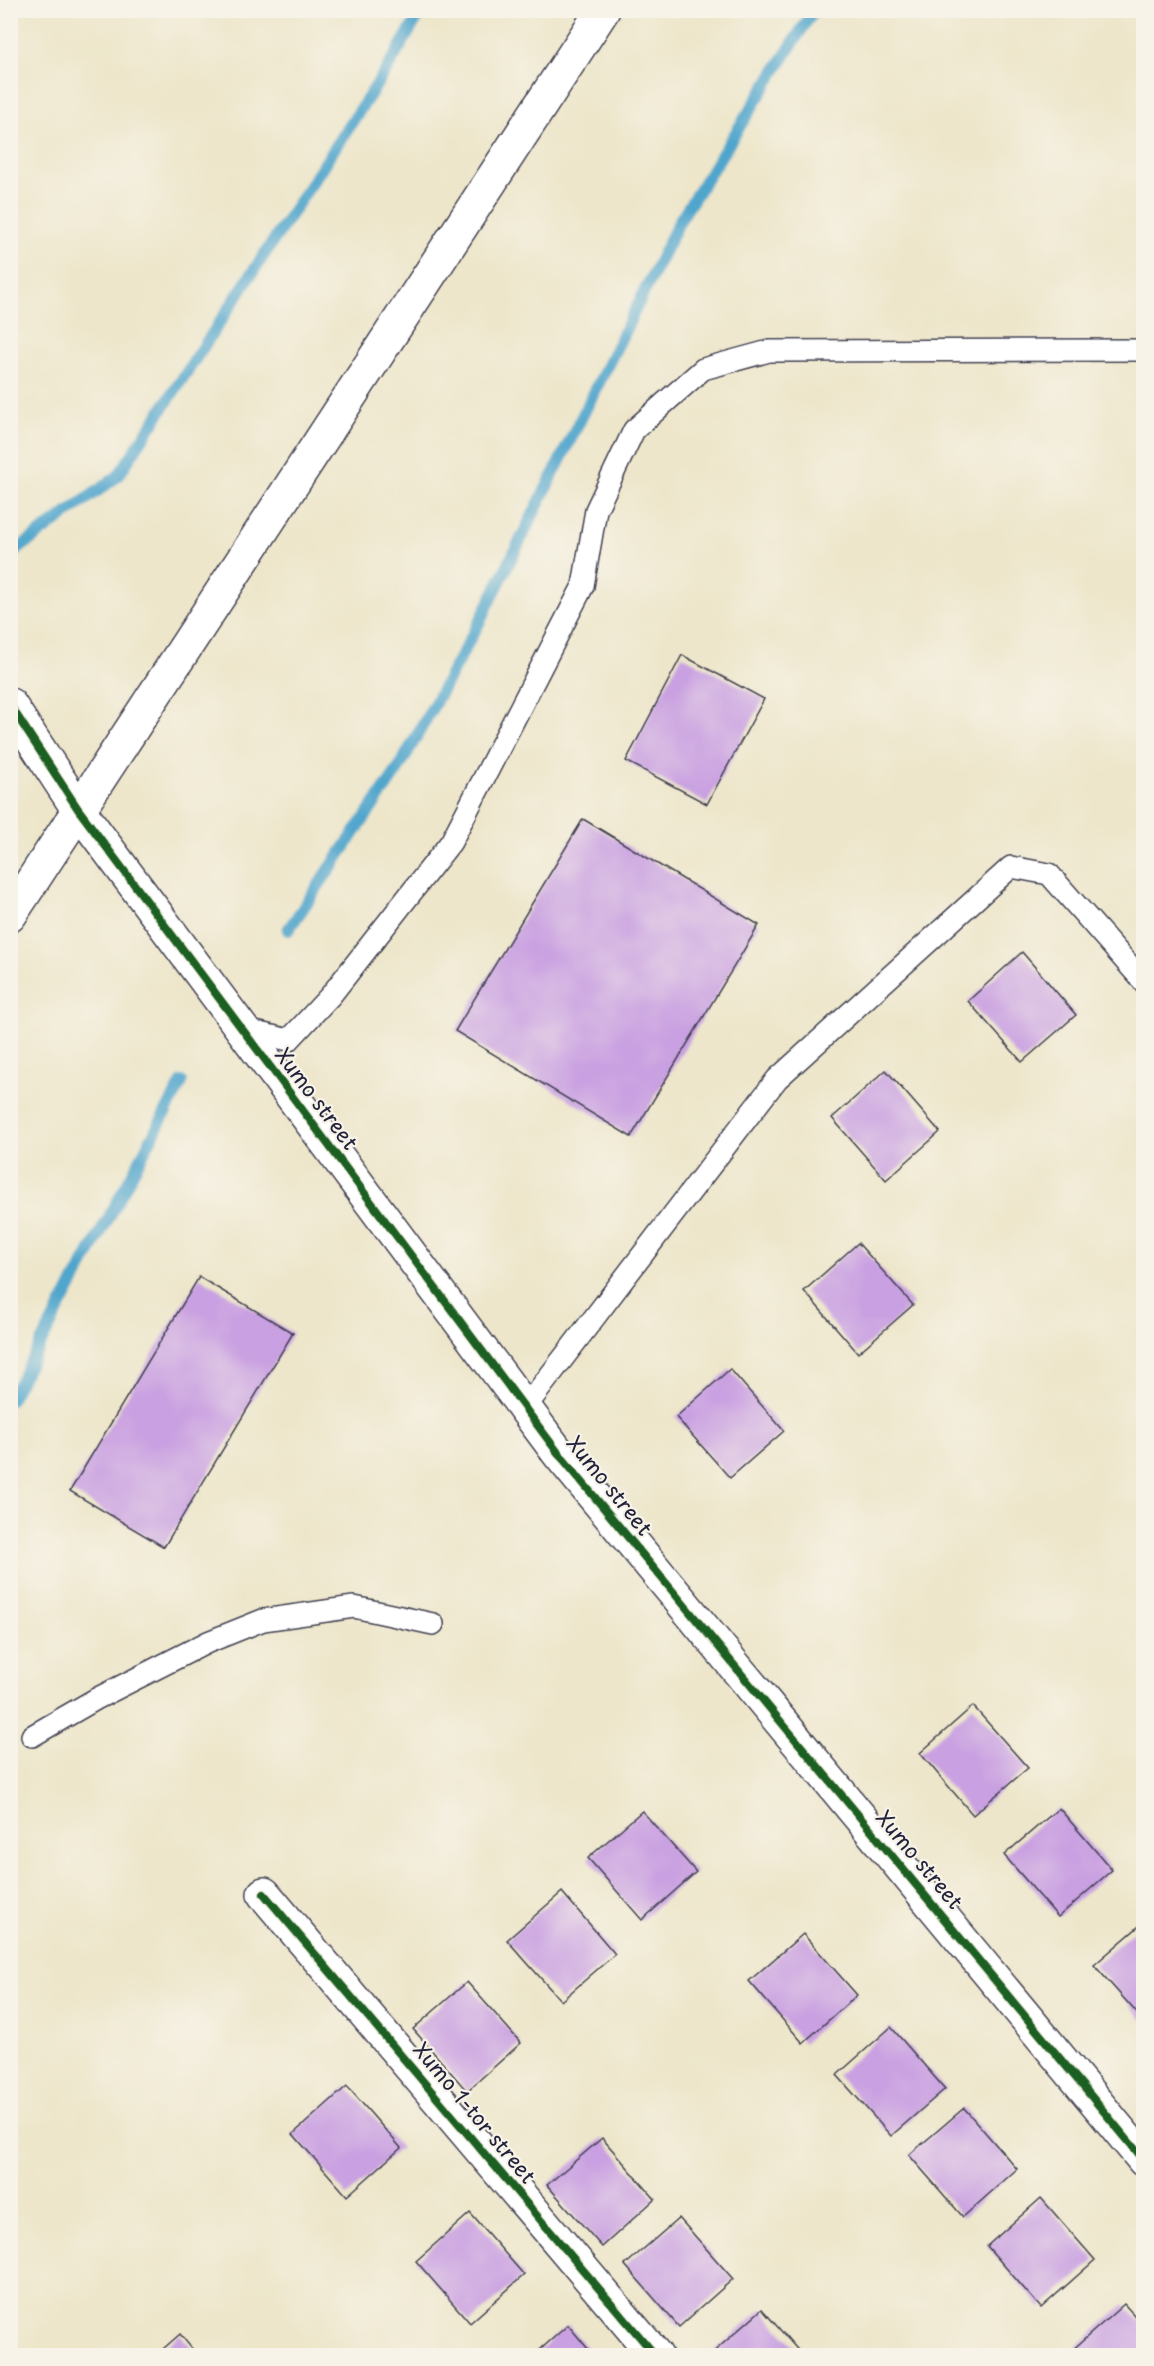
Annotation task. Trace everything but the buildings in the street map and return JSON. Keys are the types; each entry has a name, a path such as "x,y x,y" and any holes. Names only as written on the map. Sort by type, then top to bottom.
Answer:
{"main road":[{"path":"10,915 603,10"},
{"name":"Xumo street","path":"10,705 78,810 559,1454 1143,2160"},
{"name":"Xumo 1-tor street","path":"264,1894 656,2355"}],"lane":[{"path":"242,1029 289,1040 331,995 451,842 583,586 596,510 634,430 703,369 769,351 1143,350"},
{"path":"525,1408 777,1079 1011,867 1049,874 1143,982"},
{"path":"32,1736 96,1698 198,1647 263,1620 354,1607 433,1624"}],"waterway":[{"path":"10,555 118,476 387,69 422,10"},
{"path":"288,930 399,768 479,623 680,220 814,10"},
{"path":"10,1400 182,1082"}],"cycle path":[{"path":"10,705 78,809 559,1454 1144,2160"},
{"path":"264,1894 656,2356"}]}
